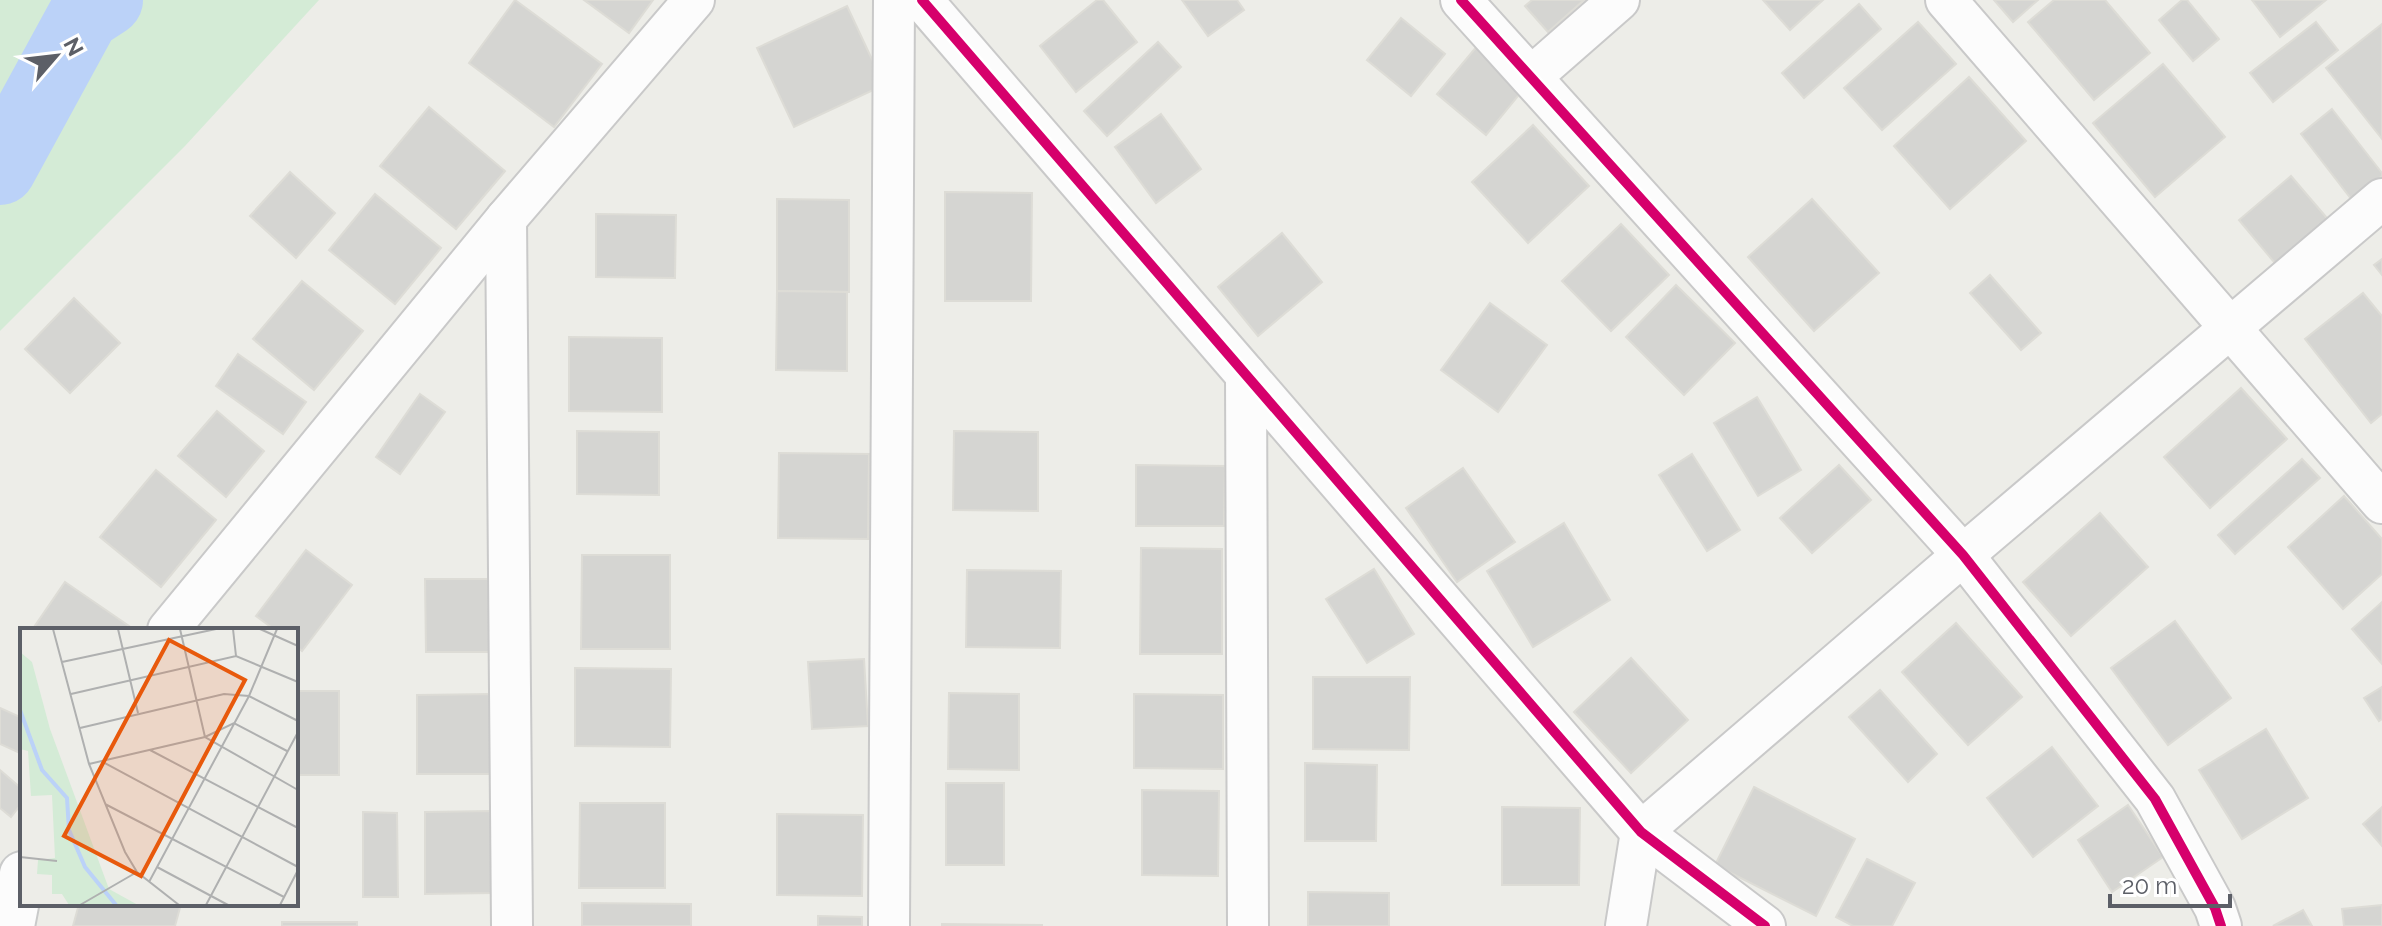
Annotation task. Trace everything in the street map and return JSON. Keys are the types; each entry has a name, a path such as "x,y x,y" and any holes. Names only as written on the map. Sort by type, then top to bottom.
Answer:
{"street":[{"path":"170,628 506,219 694,0"},
{"path":"889,926 894,0"},
{"path":"922,0 1641,832 1765,926"},
{"path":"1461,0 1963,555 2155,799 2215,908 2221,926"},
{"path":"1531,77 1619,0"},
{"path":"1946,0 2382,503"},
{"path":"1626,926 1641,832 2382,199"},
{"path":"506,219 512,926"},
{"path":"1246,375 1248,926"},
{"path":"0,846 20,861"},
{"path":"12,926 20,884"}],"green space":[{"path":"0,0 319,0 185,146 0,331"}],"building":[{"path":"515,0 602,64 554,127 469,63"},
{"path":"584,0 653,0 629,33"},
{"path":"1097,0 1103,0 1137,42 1076,92 1040,46"},
{"path":"1182,0 1237,0 1244,10 1208,36"},
{"path":"1532,0 1584,0 1548,32 1525,6"},
{"path":"1763,0 1823,0 1790,30"},
{"path":"1994,0 2038,0 2013,22"},
{"path":"2054,0 2105,0 2150,53 2094,100 2028,22"},
{"path":"2182,0 2187,0 2219,39 2193,61 2159,20"},
{"path":"2252,0 2326,0 2280,37"},
{"path":"1859,4 1881,29 1804,98 1782,73"},
{"path":"847,6 884,85 794,127 757,48"},
{"path":"1401,18 1445,54 1411,96 1367,60"},
{"path":"1918,22 1956,64 1882,130 1844,88"},
{"path":"2316,22 2338,50 2273,102 2250,73"},
{"path":"2382,24 2382,139 2326,68"},
{"path":"1158,42 1181,67 1107,136 1084,111"},
{"path":"1478,45 1527,85 1486,135 1437,94"},
{"path":"2163,64 2225,137 2155,197 2093,123"},
{"path":"1969,77 2026,141 1950,209 1894,146"},
{"path":"429,107 505,171 456,229 380,166"},
{"path":"2332,109 2382,173 2352,200 2301,134"},
{"path":"1161,114 1201,169 1156,203 1115,147"},
{"path":"1533,125 1589,186 1528,243 1472,182"},
{"path":"290,172 335,213 296,258 250,216"},
{"path":"2291,176 2332,224 2279,268 2239,220"},
{"path":"945,192 1032,193 1031,301 945,301"},
{"path":"375,194 441,248 395,304 329,250"},
{"path":"777,199 849,200 849,292 777,291"},
{"path":"1812,199 1879,273 1814,331 1748,257"},
{"path":"596,214 676,215 675,278 596,277"},
{"path":"1621,224 1669,275 1611,331 1562,281"},
{"path":"1282,233 1322,282 1258,336 1218,287"},
{"path":"2382,259 2382,275 2374,265"},
{"path":"1990,275 2041,333 2021,350 1970,293"},
{"path":"302,281 363,331 314,390 253,339"},
{"path":"1676,285 1735,343 1684,395 1626,337"},
{"path":"777,291 847,292 847,371 776,370"},
{"path":"2363,293 2382,316 2382,414 2371,423 2305,339"},
{"path":"74,298 120,343 70,393 25,349"},
{"path":"1490,303 1547,345 1498,412 1441,370"},
{"path":"569,337 662,338 662,412 569,411"},
{"path":"238,354 306,402 283,434 216,386"},
{"path":"2241,388 2287,439 2210,508 2164,457"},
{"path":"420,394 445,412 400,474 376,457"},
{"path":"1757,397 1801,470 1758,496 1714,423"},
{"path":"217,411 264,451 226,497 178,456"},
{"path":"577,431 659,432 659,495 577,494"},
{"path":"954,431 1038,432 1038,511 953,510"},
{"path":"779,453 869,454 868,539 778,538"},
{"path":"1692,454 1740,530 1707,551 1659,475"},
{"path":"2302,459 2320,478 2235,554 2218,535"},
{"path":"1136,465 1225,466 1224,526 1136,526"},
{"path":"1839,465 1871,500 1812,553 1780,518"},
{"path":"1463,468 1515,542 1457,582 1406,508"},
{"path":"156,470 216,520 161,587 100,537"},
{"path":"2344,496 2382,539 2382,574 2343,609 2288,547"},
{"path":"2100,513 2148,567 2071,636 2023,582"},
{"path":"1564,523 1610,600 1533,647 1487,571"},
{"path":"1141,548 1222,549 1222,654 1140,654"},
{"path":"306,550 352,585 302,651 298,648 298,628 272,628 256,616"},
{"path":"582,555 670,555 670,649 581,649"},
{"path":"1374,569 1414,634 1367,663 1326,599"},
{"path":"967,570 1061,571 1060,648 966,647"},
{"path":"425,579 500,579 501,652 426,652"},
{"path":"65,582 129,626 128,628 33,628"},
{"path":"2382,602 2382,664 2352,629"},
{"path":"2175,621 2231,698 2168,745 2111,668"},
{"path":"1956,623 2022,697 1968,745 1902,672"},
{"path":"1631,658 1688,720 1631,773 1574,712"},
{"path":"864,659 868,726 812,729 808,662"},
{"path":"575,668 671,669 670,747 575,746"},
{"path":"1313,677 1410,677 1409,750 1313,749"},
{"path":"2382,687 2382,719 2379,721 2364,698"},
{"path":"1880,690 1937,754 1908,782 1849,717"},
{"path":"298,691 339,691 339,775 298,775"},
{"path":"949,693 1019,694 1019,770 948,769"},
{"path":"491,694 492,774 417,774 417,695"},
{"path":"1134,694 1223,695 1223,769 1134,768"},
{"path":"0,708 20,717 20,753 0,744"},
{"path":"2266,729 2308,798 2242,839 2199,770"},
{"path":"2052,747 2098,806 2033,857 1987,798"},
{"path":"1305,763 1377,765 1376,841 1305,841"},
{"path":"0,770 20,787 20,806 11,817 0,808"},
{"path":"946,783 1004,783 1004,865 946,865"},
{"path":"1754,787 1855,839 1816,916 1715,865"},
{"path":"1142,790 1219,791 1218,876 1142,875"},
{"path":"580,803 665,803 665,888 579,888"},
{"path":"2128,805 2163,857 2112,892 2078,840"},
{"path":"1502,807 1580,808 1579,885 1502,885"},
{"path":"2382,807 2382,846 2363,824"},
{"path":"491,811 492,893 425,894 425,812"},
{"path":"363,812 397,813 398,897 363,897"},
{"path":"777,814 863,815 862,896 777,895"},
{"path":"1867,859 1915,883 1892,926 1853,926 1836,917"},
{"path":"1308,892 1389,893 1389,926 1308,926"},
{"path":"582,903 691,904 691,926 582,926"},
{"path":"2382,905 2382,926 2344,926 2342,909"},
{"path":"78,906 180,906 175,926 73,926"},
{"path":"2303,910 2312,926 2273,926"},
{"path":"818,916 862,917 862,926 818,926"},
{"path":"282,922 357,922 357,926 282,926"},
{"path":"1042,925 1042,926 942,926"}],"waterway":[{"path":"0,169 84,15 107,0"}],"cycle path":[{"path":"922,0 1641,832 1765,926"},
{"path":"1461,0 1963,555 2155,799 2215,908 2221,926"}]}
